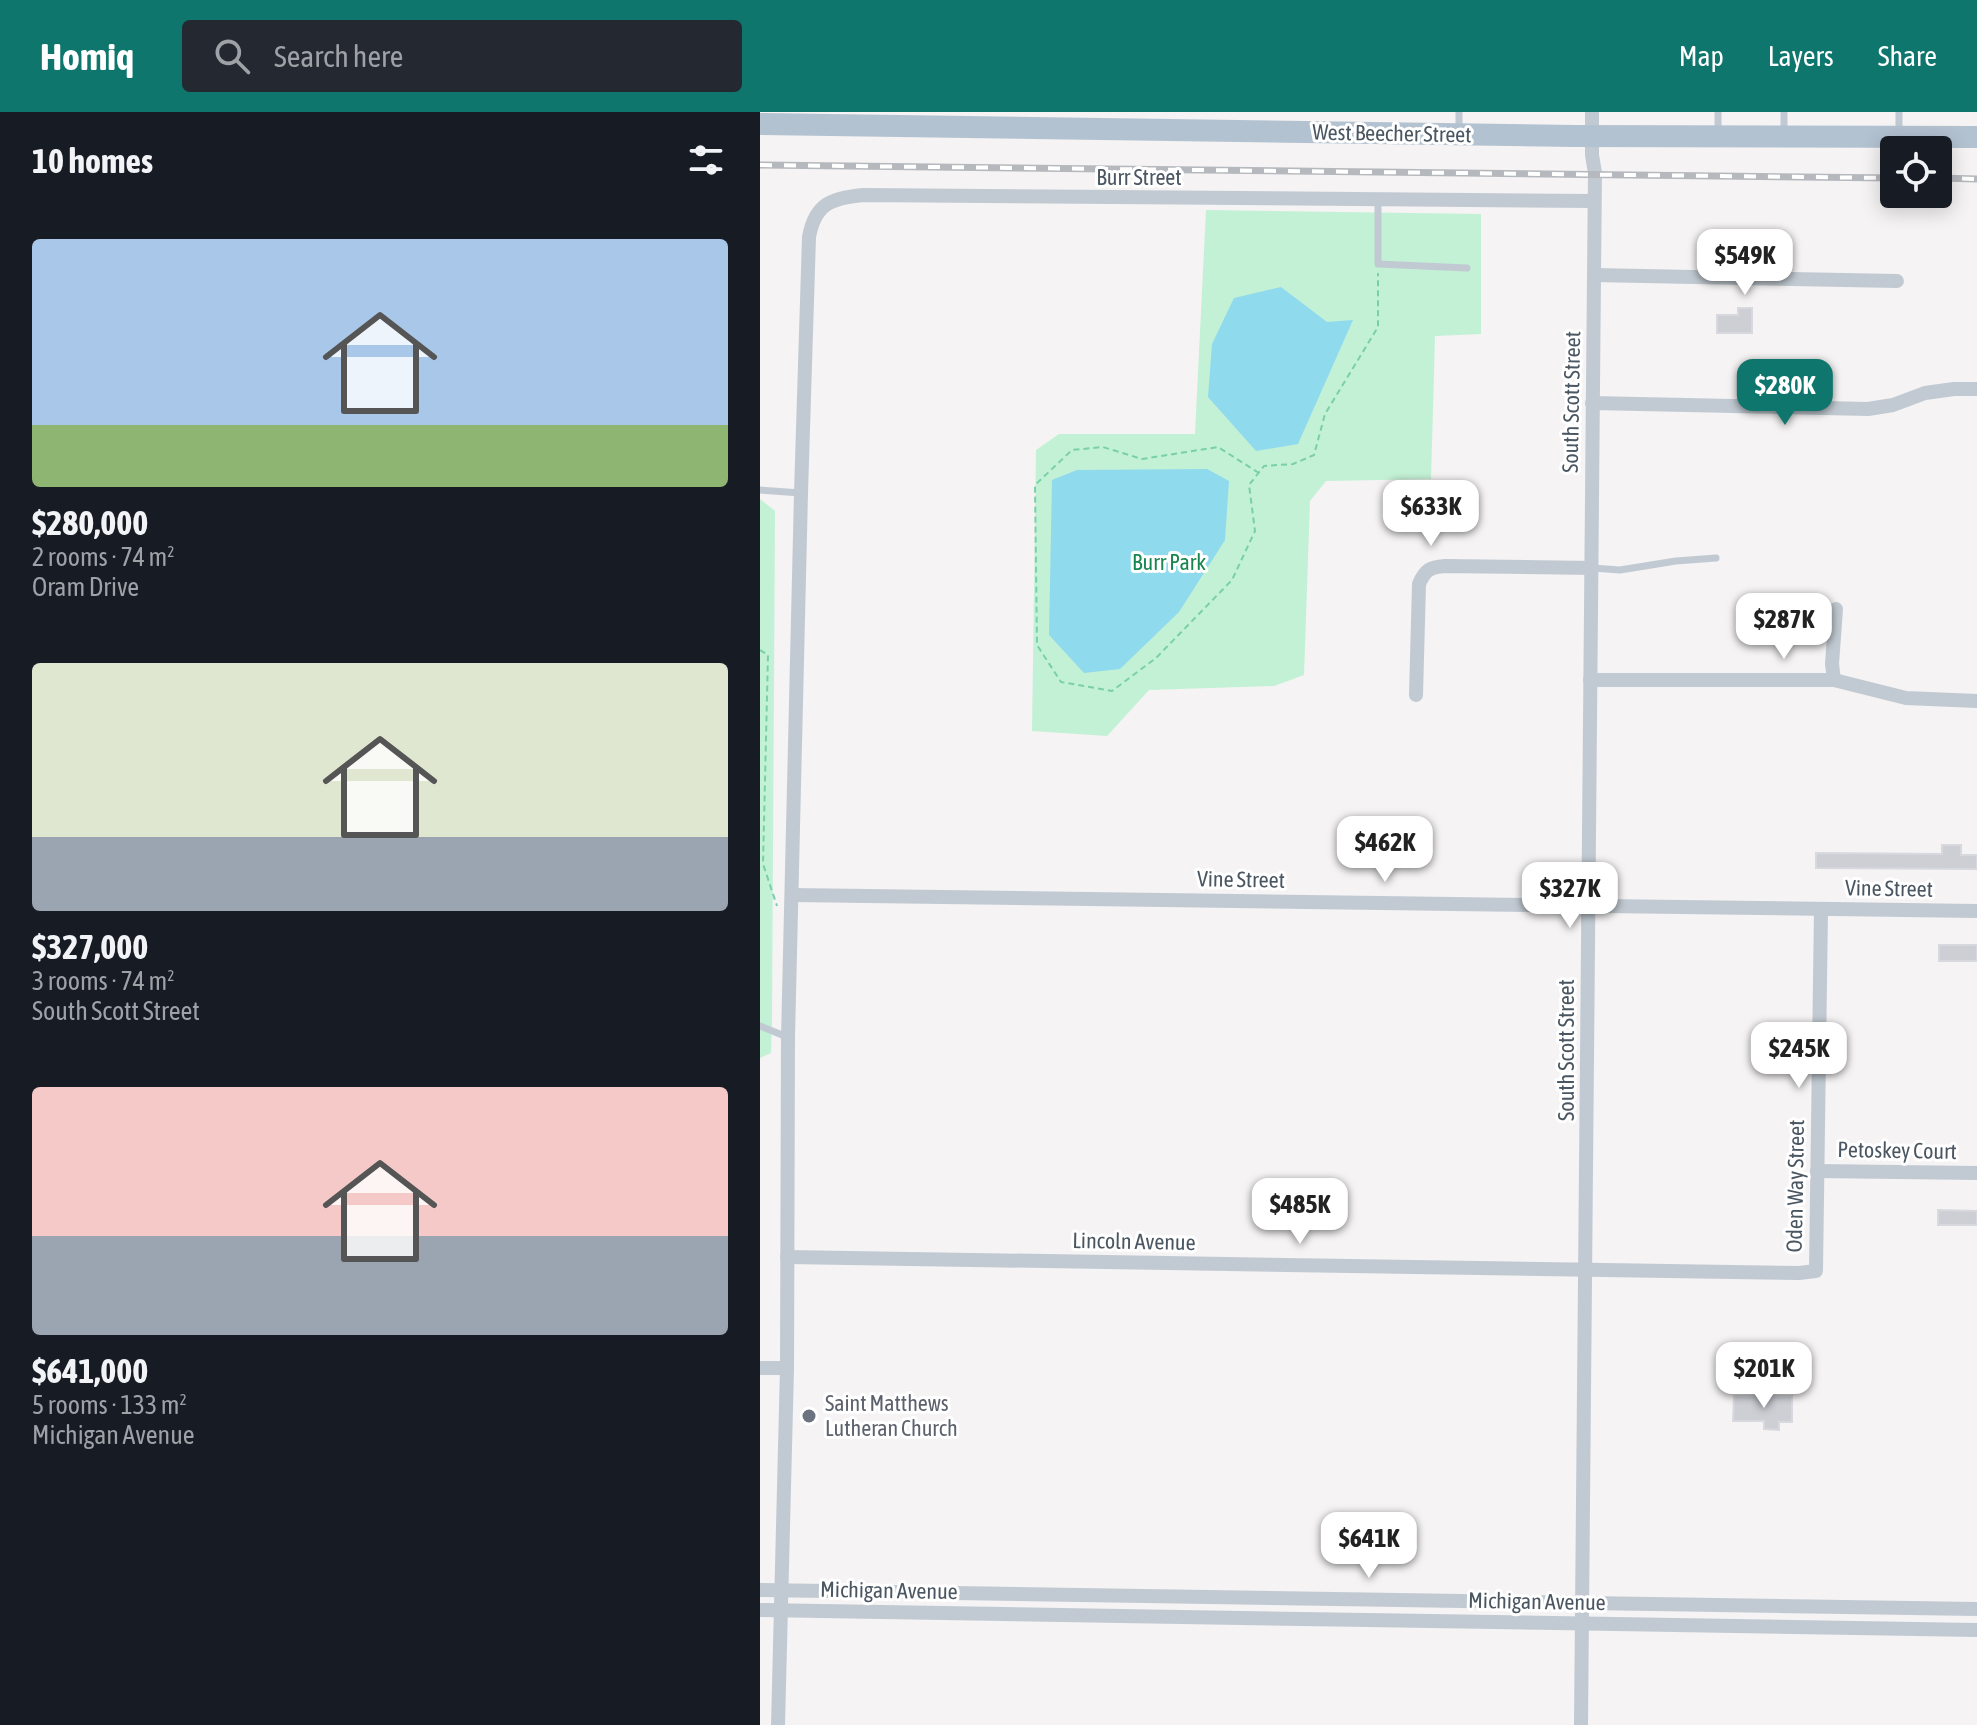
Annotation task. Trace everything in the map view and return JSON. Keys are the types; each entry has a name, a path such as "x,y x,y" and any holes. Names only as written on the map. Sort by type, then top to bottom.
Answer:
{"main road":[{"name":"West Beecher Street","path":"760,124 879,119 1459,123 1593,136 1880,137"},
{"name":"West Beecher Street","path":"1952,137 1977,137"}],"street":[{"name":"South Scott Street","path":"1581,1725 1595,173 1592,112"},
{"name":"Burr Street","path":"778,1725 787,1368 788,1037 801,493 809,237 816,214 823,206 843,197 863,195 1594,201"},
{"path":"1594,275 1897,281"},
{"path":"1592,403 1868,409 1893,405 1925,393 1977,389"},
{"path":"1416,695 1419,584 1424,573 1432,567 1592,568"},
{"path":"1834,680 1832,664 1836,609"},
{"path":"1590,680 1834,680 1906,698 1977,701"},
{"name":"Vine Street","path":"792,895 1977,911"},
{"name":"Oden Way Street","path":"1816,1271 1821,909"},
{"name":"Petoskey Court","path":"1817,1171 1977,1173"},
{"name":"Lincoln Avenue","path":"787,1257 1816,1271"},
{"path":"760,1368 787,1368"},
{"name":"Michigan Avenue","path":"760,1590 1977,1609"},
{"name":"Michigan Avenue","path":"760,1610 1977,1630"}],"lane":[{"path":"1718,112 1718,136"},
{"path":"1784,112 1784,137"},
{"path":"1899,112 1899,136"},
{"path":"1378,199 1378,264 1467,268"},
{"path":"760,490 801,493"},
{"path":"1592,568 1620,570 1716,558"},
{"path":"760,1026 788,1037"}],"path":[{"path":"1259,473 1218,447 1142,459 1103,447 1072,450 1035,485 1037,645 1061,682 1112,691 1156,658 1232,580 1255,531 1249,485 1259,473 1264,466 1293,464 1314,455 1325,414 1378,327 1378,264"},
{"path":"760,650 768,655 763,864 778,910"}],"green space":[{"name":"Burr Park","path":"1206,210 1481,214 1481,334 1435,336 1431,479 1326,481 1310,501 1304,675 1274,686 1149,690 1107,736 1032,731 1036,450 1059,434 1195,434"},
{"path":"760,499 775,511 772,1020 771,1053 760,1058"}],"water":[{"path":"1281,287 1327,322 1353,320 1298,444 1256,451 1208,397 1212,344 1234,298"},
{"path":"1207,469 1229,481 1225,540 1179,612 1120,669 1084,673 1049,635 1052,480 1077,470"}],"building":[{"path":"1738,308 1752,308 1752,333 1717,333 1717,315 1738,315"},
{"path":"1942,845 1961,845 1961,855 1977,855 1977,869 1816,868 1816,853 1942,854"},
{"path":"1939,945 1977,945 1977,961 1939,961"},
{"path":"1938,1210 1977,1211 1977,1225 1938,1225"},
{"path":"1734,1396 1792,1396 1792,1422 1779,1422 1779,1430 1764,1429 1764,1421 1733,1421"}],"railway":[{"path":"760,165 1880,178"},
{"path":"1952,178 1977,179"}],"place":[{"name":"Saint Matthews Lutheran Church","path":"809,1416"}]}
